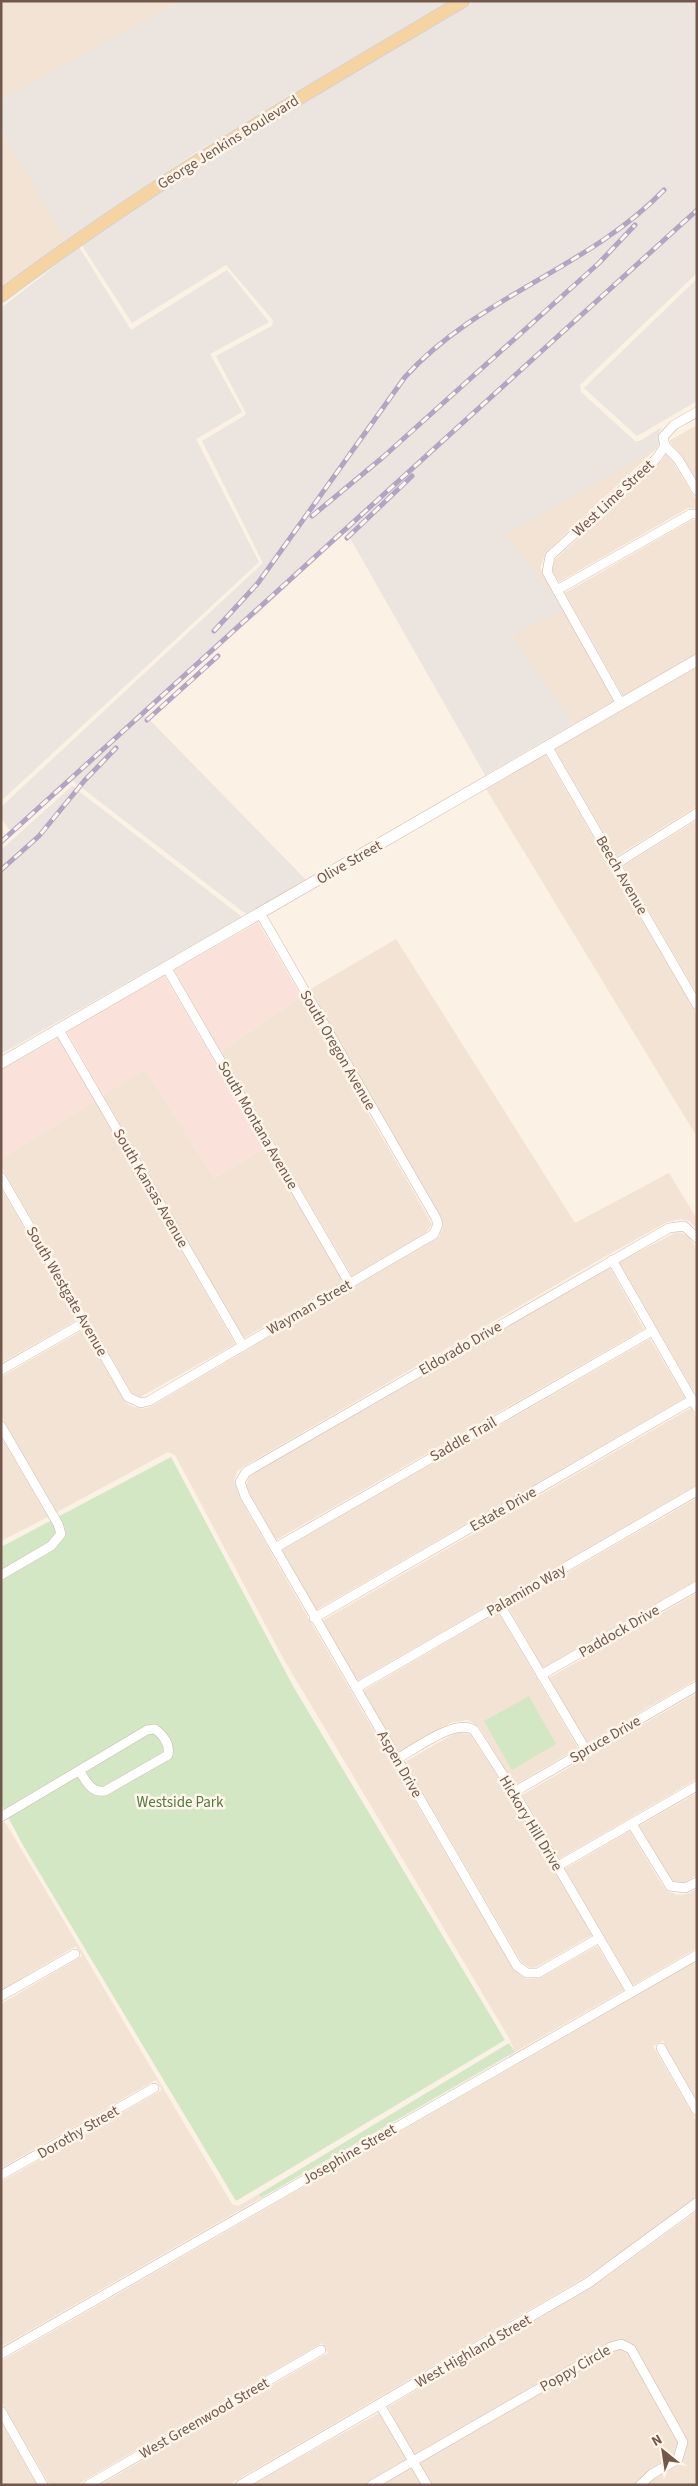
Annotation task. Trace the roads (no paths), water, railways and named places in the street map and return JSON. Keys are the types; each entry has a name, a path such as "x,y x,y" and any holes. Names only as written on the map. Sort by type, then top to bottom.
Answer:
{"main road":[{"name":"George Jenkins Boulevard","path":"1,296 92,228 189,164 463,1"},
{"name":"Olive Street","path":"1,1063 697,660"}],"street":[{"name":"West Lime Street","path":"557,590 547,572 550,556 656,459 665,446 664,437 666,431 697,412"},
{"path":"665,446 678,459 697,491"},
{"path":"621,704 557,590 691,514 697,514"},
{"name":"Beech Avenue","path":"548,746 697,1005"},
{"path":"616,864 697,813"},
{"name":"South Oregon Avenue","path":"260,913 417,1186"},
{"name":"South Montana Avenue","path":"166,967 350,1284"},
{"name":"South Kansas Avenue","path":"59,1030 243,1346"},
{"name":"South Westgate Avenue","path":"1,1177 128,1397 135,1402"},
{"name":"Wayman Street","path":"135,1402 149,1401 434,1234 438,1224 436,1218 417,1186"},
{"name":"Eldorado Drive","path":"241,1478 246,1472 669,1228 684,1226 697,1238"},
{"path":"612,1260 695,1404"},
{"path":"1,1370 85,1322"},
{"name":"Saddle Trail","path":"275,1548 652,1331"},
{"name":"Estate Drive","path":"314,1618 695,1404"},
{"path":"1,1426 58,1524 61,1534 55,1542 1,1575"},
{"name":"Aspen Drive","path":"241,1478 241,1488 314,1618 521,1970 531,1974 538,1972 599,1938"},
{"name":"Palamino Way","path":"356,1688 697,1491"},
{"name":"Paddock Drive","path":"541,1676 697,1586"},
{"path":"500,1604 586,1750"},
{"name":"Spruce Drive","path":"514,1792 697,1686"},
{"name":"Hickory Hill Drive","path":"397,1759 455,1727 468,1726 474,1730 514,1792 631,1992"},
{"path":"1,1817 152,1729 159,1731 169,1746 168,1755 106,1791 95,1790 90,1787 80,1772"},
{"path":"558,1866 697,1786"},
{"path":"632,1824 670,1886 676,1889 684,1888 697,1882"},
{"path":"1,1996 75,1954"},
{"name":"Josephine Street","path":"1,2354 697,1955"},
{"path":"661,2048 697,2111"},
{"name":"Dorothy Street","path":"1,2175 154,2088"},
{"name":"West Highland Street","path":"240,2485 588,2283 697,2203"},
{"name":"Poppy Circle","path":"372,2485 611,2347 620,2344 631,2349 683,2442 678,2459 652,2474 640,2485"},
{"name":"West Greenwood Street","path":"88,2485 321,2350"},
{"path":"380,2405 427,2485"},
{"path":"1,2412 44,2485"}],"railway":[{"path":"214,631 258,583 405,377 434,349 465,325 602,241 634,217 664,190"},
{"path":"1,842 697,210"},
{"path":"312,516 382,458 599,263 635,225"},
{"path":"347,538 412,476"},
{"path":"147,720 218,656"},
{"path":"1,870 39,836 85,780 116,748"}],"park label":[{"name":"Westside Park","path":"180,1802"}]}
